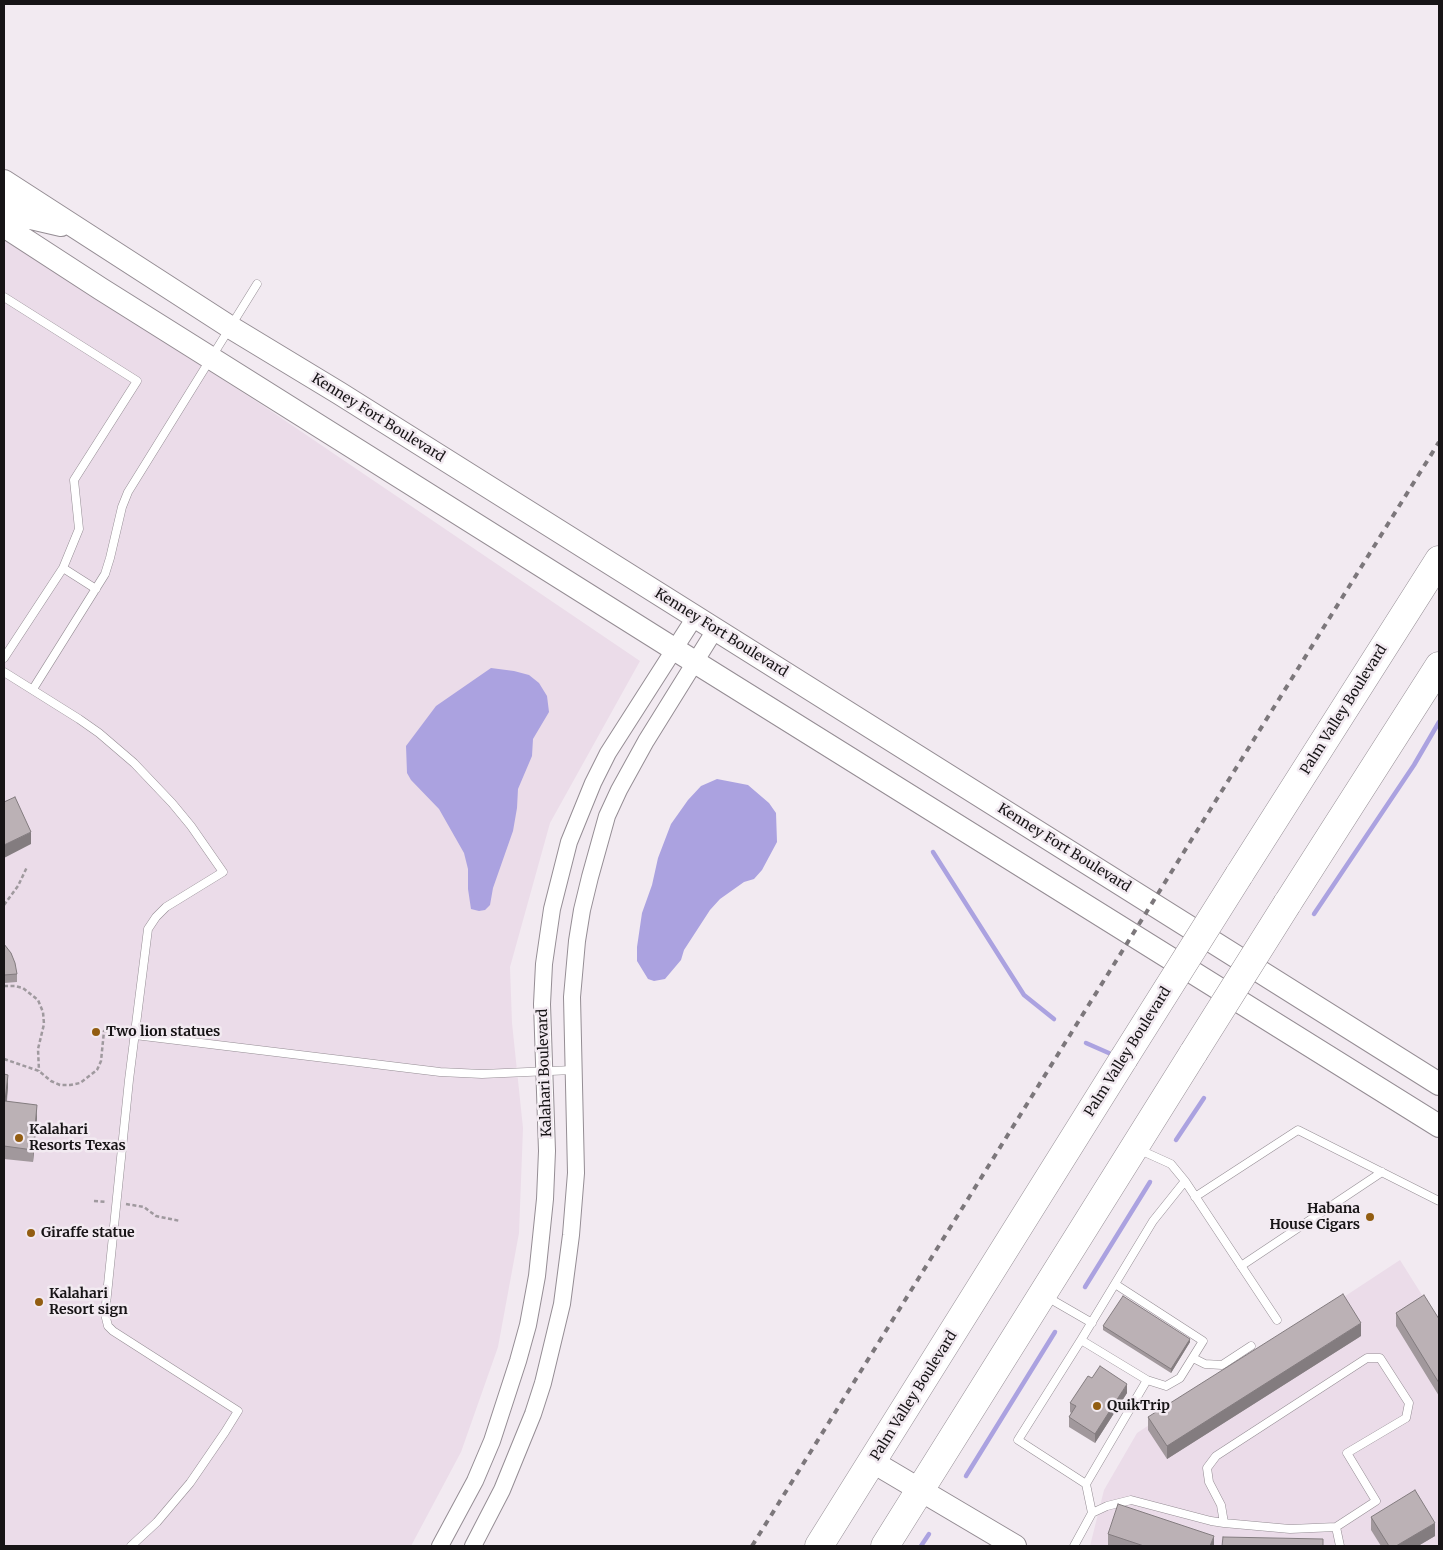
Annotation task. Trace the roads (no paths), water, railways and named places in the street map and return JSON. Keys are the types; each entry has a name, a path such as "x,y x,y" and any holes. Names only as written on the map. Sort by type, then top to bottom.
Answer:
{"highway":[{"name":"Palm Valley Boulevard","path":"819,1546 1239,875 1439,560"},
{"path":"884,1546 1287,904 1439,666"}],"main road":[{"name":"Kenney Fort Boulevard","path":"4,181 230,327 348,398 1439,1084"},
{"path":"4,205 18,215 79,230"},
{"path":"4,226 674,649 1439,1126"},
{"path":"872,1462 1015,1546"}],"street":[{"name":"Kalahari Boulevard","path":"440,1546 475,1481 492,1441 528,1325 537,1276 545,1199 547,1151 542,1004 544,964 552,909 569,842 593,783 608,753 695,617"},
{"name":"Kalahari Boulevard","path":"473,1546 502,1490 533,1414 543,1383 562,1304 571,1235 576,1173 572,997 582,910 607,816 619,790 633,763 715,630"}],"lane":[{"path":"33,689 105,574 125,499 257,284"},
{"path":"4,297 136,381 74,480 79,529 63,568 4,658"},
{"path":"63,568 96,589"},
{"path":"4,672 99,733 134,764 185,819 222,872 166,907 152,923 147,938 134,1035 105,1307 106,1321 113,1331 238,1411 190,1483 157,1522 131,1546"},
{"path":"134,1035 440,1072 482,1074 573,1070"},
{"path":"1195,1197 1298,1130 1439,1201"},
{"path":"1135,1148 1171,1164 1185,1181 1276,1320"},
{"path":"1241,1266 1382,1172"},
{"path":"1086,1484 1018,1440 1092,1323 1153,1221 1185,1181"},
{"path":"1081,1340 1147,1380 1166,1386 1180,1378 1203,1342 1115,1284"},
{"path":"1043,1295 1092,1323"},
{"path":"1193,1358 1205,1364 1222,1365 1251,1346"},
{"path":"1074,1546 1092,1513 1107,1506 1132,1500 1224,1524 1290,1529 1336,1527 1376,1501 1347,1453 1406,1418 1409,1403 1380,1358 1367,1358 1216,1456 1208,1468 1209,1482 1222,1506 1224,1524"},
{"path":"1092,1513 1086,1484 1147,1380"},
{"path":"1336,1527 1340,1546"}],"waterway":[{"path":"1314,914 1414,765 1439,722"},
{"path":"933,852 1024,995 1054,1019"},
{"path":"1086,1043 1111,1054"},
{"path":"1176,1140 1204,1098"},
{"path":"1085,1287 1150,1182"},
{"path":"966,1476 1055,1332"},
{"path":"921,1546 929,1534"}],"railway":[{"path":"752,1546 1439,442"}],"place":[{"name":"Two lion statues","path":"96,1032"},
{"name":"Kalahari Resorts Texas","path":"19,1138"},
{"name":"Habana House Cigars","path":"1370,1217"},
{"name":"Giraffe statue","path":"31,1233"},
{"name":"Kalahari Resort sign","path":"39,1302"},
{"name":"QuikTrip","path":"1097,1406"}]}
